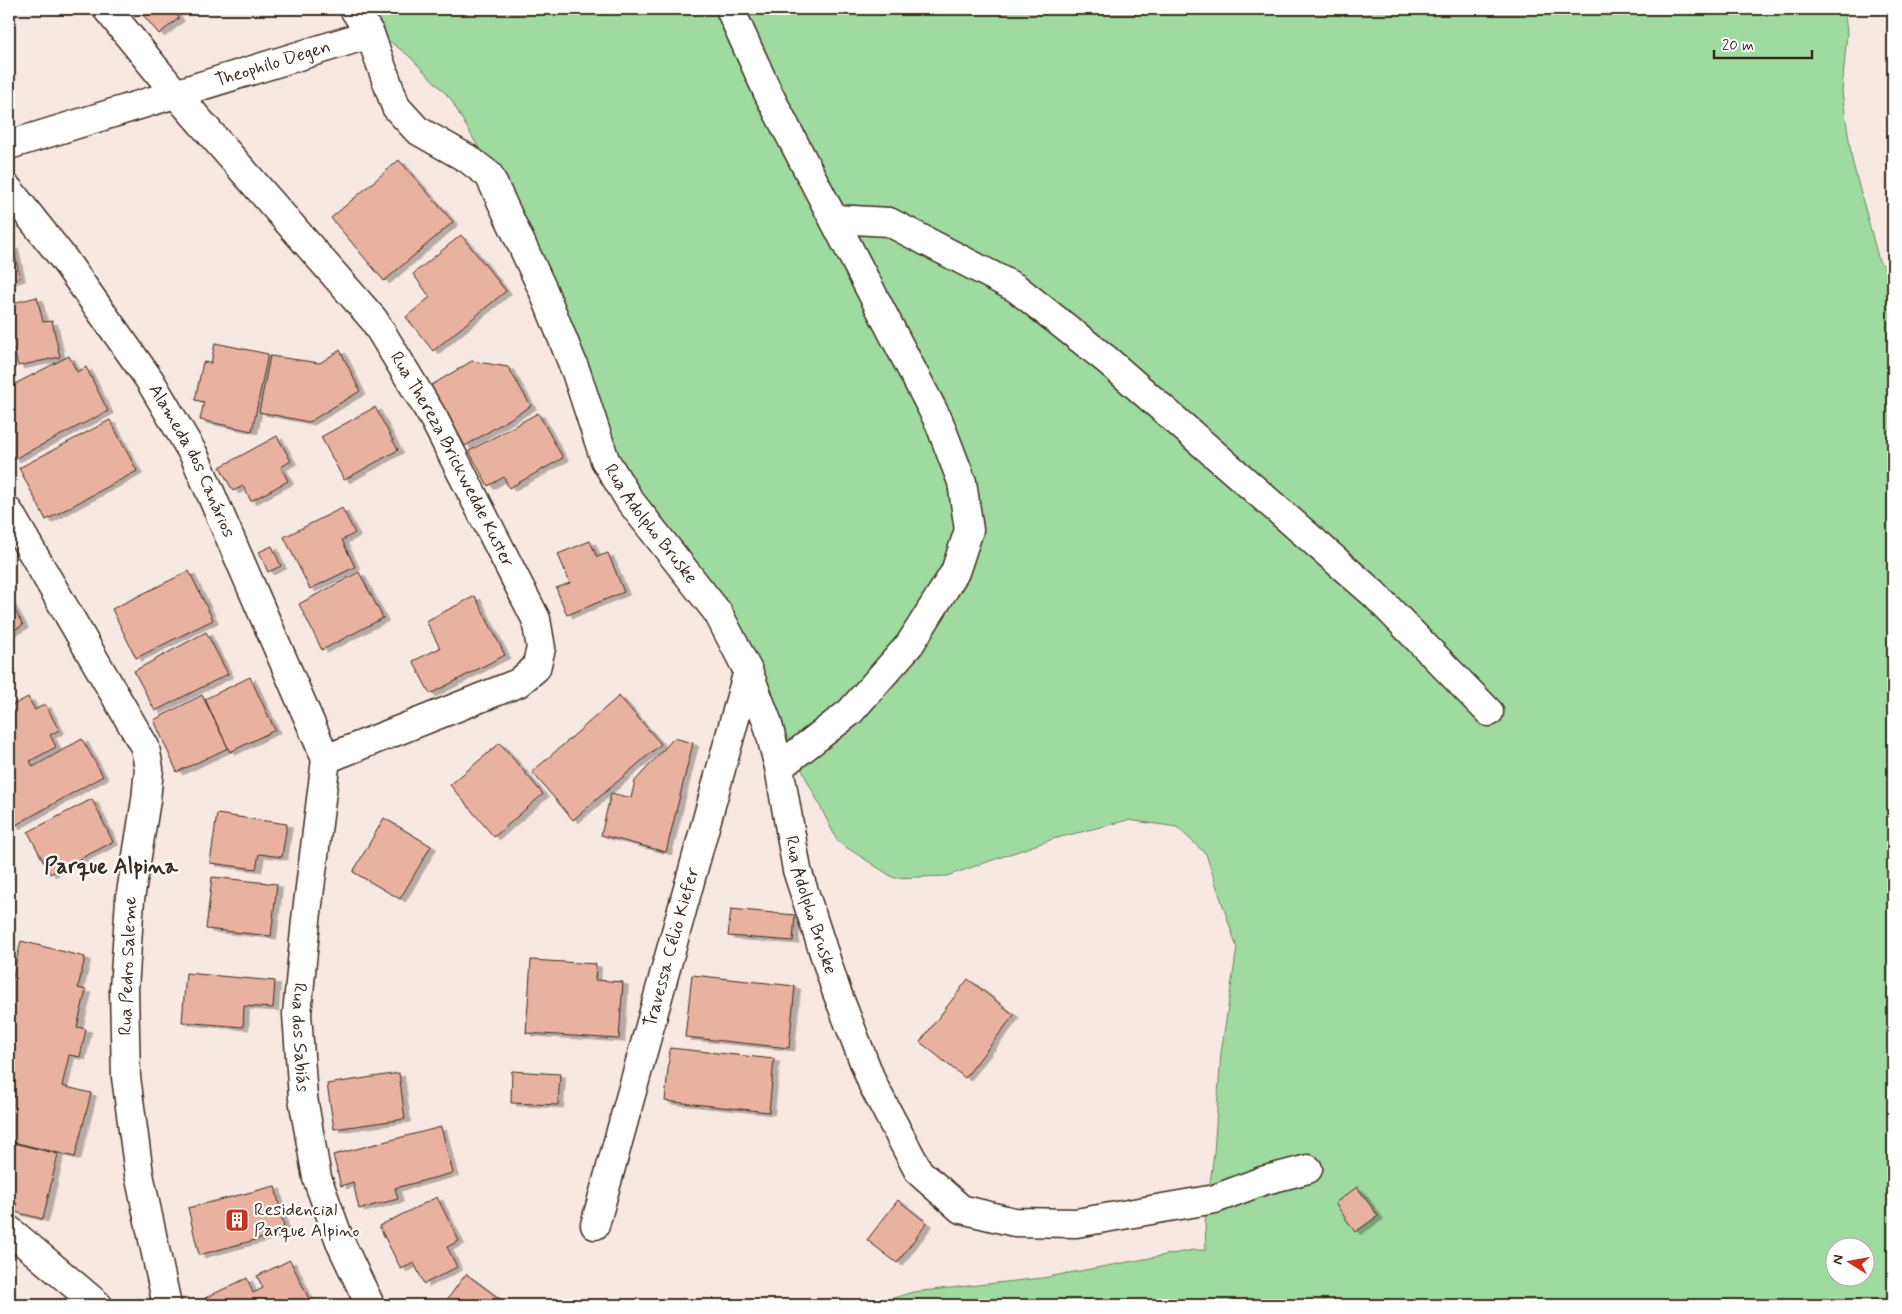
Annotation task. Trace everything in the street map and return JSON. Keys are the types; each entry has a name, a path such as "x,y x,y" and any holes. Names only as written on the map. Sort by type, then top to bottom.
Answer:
{"street":[{"name":"Rua Thereza Brickwedde Kuster","path":"107,9 176,94 374,320 434,419 536,619 541,648 540,654 536,668 518,682 326,759"},
{"name":"Rua Adolpho Bruske","path":"354,9 370,34 396,107 417,130 468,159 489,175 543,290 576,372 605,460 630,501 718,613 748,671 767,721 779,767 797,870 836,990 873,1085 918,1172 961,1209 1014,1222 1076,1223 1215,1199 1262,1181 1308,1169"},
{"path":"730,9 768,93 939,422 962,482 969,530 956,572 910,644 850,712 779,767"},
{"name":"Theophilo Degen","path":"9,145 370,34"},
{"name":"Alameda dos Canários","path":"9,190 64,258 149,379 194,455 326,759"},
{"path":"834,219 889,222 1016,288 1108,360 1374,594 1489,712"},
{"name":"Rua Pedro Saleme","path":"9,512 145,747 149,769 146,800 130,899 124,989 126,1077 139,1174 167,1305"},
{"name":"Travessa Célio Kiefer","path":"595,1225 748,671"},
{"name":"Rua dos Sabiás","path":"326,759 306,920 297,1014 303,1098 317,1178 341,1244 370,1305"},
{"path":"9,1230 98,1305"}],"green space":[{"path":"359,9 1844,9 1847,32 1842,92 1852,160 1879,261 1893,275 1893,1305 870,1305 913,1292 1042,1278 1193,1250 1206,1250 1205,1222 1214,1153 1221,1053 1237,948 1206,854 1177,827 1128,820 1053,839 947,876 894,878 838,842 738,642 630,522 481,152 450,98 408,55 373,29"}],"building":[{"path":"138,9 178,9 174,12 179,18 159,34"},
{"path":"399,160 453,222 384,281 331,218"},
{"path":"461,235 506,291 433,351 406,317 430,297 413,274"},
{"path":"13,246 20,278 9,281 9,247"},
{"path":"37,297 43,322 52,321 60,357 18,366 14,349 9,351 9,304"},
{"path":"215,343 268,354 252,431 200,420 204,402 195,400 203,362 211,363"},
{"path":"340,350 360,391 309,422 259,412 270,356 320,363"},
{"path":"69,356 77,372 86,367 108,411 14,459 9,447 9,387"},
{"path":"472,361 508,367 531,406 465,446 430,386"},
{"path":"375,407 398,450 344,480 321,437"},
{"path":"538,413 563,458 509,488 504,477 488,486 469,451"},
{"path":"110,420 137,471 46,520 19,468"},
{"path":"277,436 291,461 281,467 288,481 251,501 243,486 233,491 220,467"},
{"path":"342,508 355,533 342,540 355,567 310,589 284,537"},
{"path":"590,541 597,557 608,553 624,592 567,615 556,588 570,583 558,554"},
{"path":"272,546 281,566 268,572 259,552"},
{"path":"189,571 213,620 136,658 112,609"},
{"path":"359,572 383,618 322,650 299,604"},
{"path":"475,596 505,655 430,694 413,661 440,648 426,621"},
{"path":"9,600 23,625 9,633"},
{"path":"206,632 228,674 155,711 134,671"},
{"path":"250,677 275,730 230,752 205,699"},
{"path":"202,695 228,748 177,772 154,720"},
{"path":"619,696 661,744 573,820 532,772"},
{"path":"28,697 35,710 45,704 59,730 50,735 56,747 30,761 33,767 82,739 103,776 14,826 9,817 9,699 13,705"},
{"path":"674,738 693,743 666,852 601,835 611,793 631,798 635,781"},
{"path":"500,743 543,794 494,837 450,785"},
{"path":"92,799 113,842 50,874 28,832"},
{"path":"217,814 287,824 282,857 259,854 256,869 210,863"},
{"path":"384,818 431,846 400,899 353,872"},
{"path":"212,877 277,884 271,936 206,929"},
{"path":"731,909 795,915 793,941 728,936"},
{"path":"21,941 85,957 78,988 86,990 77,1027 86,1029 80,1057 69,1055 62,1086 91,1093 75,1157 9,1141 9,993"},
{"path":"531,960 596,964 595,980 623,982 619,1039 526,1033"},
{"path":"186,973 275,981 273,1008 244,1006 243,1027 182,1022"},
{"path":"692,975 795,986 789,1048 685,1037"},
{"path":"968,979 1014,1015 965,1078 920,1042"},
{"path":"670,1048 774,1059 769,1112 665,1101"},
{"path":"512,1071 560,1074 558,1105 511,1103"},
{"path":"399,1073 405,1119 334,1129 327,1084"},
{"path":"441,1127 453,1173 395,1188 398,1199 359,1209 353,1182 341,1186 333,1155"},
{"path":"9,1142 58,1154 43,1219 15,1212 17,1204 9,1202"},
{"name":"Residencial Parque Alpino","path":"275,1186 285,1232 199,1255 188,1208"},
{"path":"1357,1187 1378,1216 1355,1232 1335,1203"},
{"path":"437,1197 459,1241 447,1247 457,1267 424,1284 414,1263 401,1269 379,1226"},
{"path":"898,1200 927,1223 897,1263 867,1240"},
{"path":"290,1260 312,1305 209,1305 205,1298 247,1278 253,1293 263,1288 257,1276"},
{"path":"466,1274 508,1305 443,1305"}],"place":[{"name":"Residencial Parque Alpino","path":"237,1220"}],"district":[{"name":"Parque Alpina","path":"111,867"}]}
